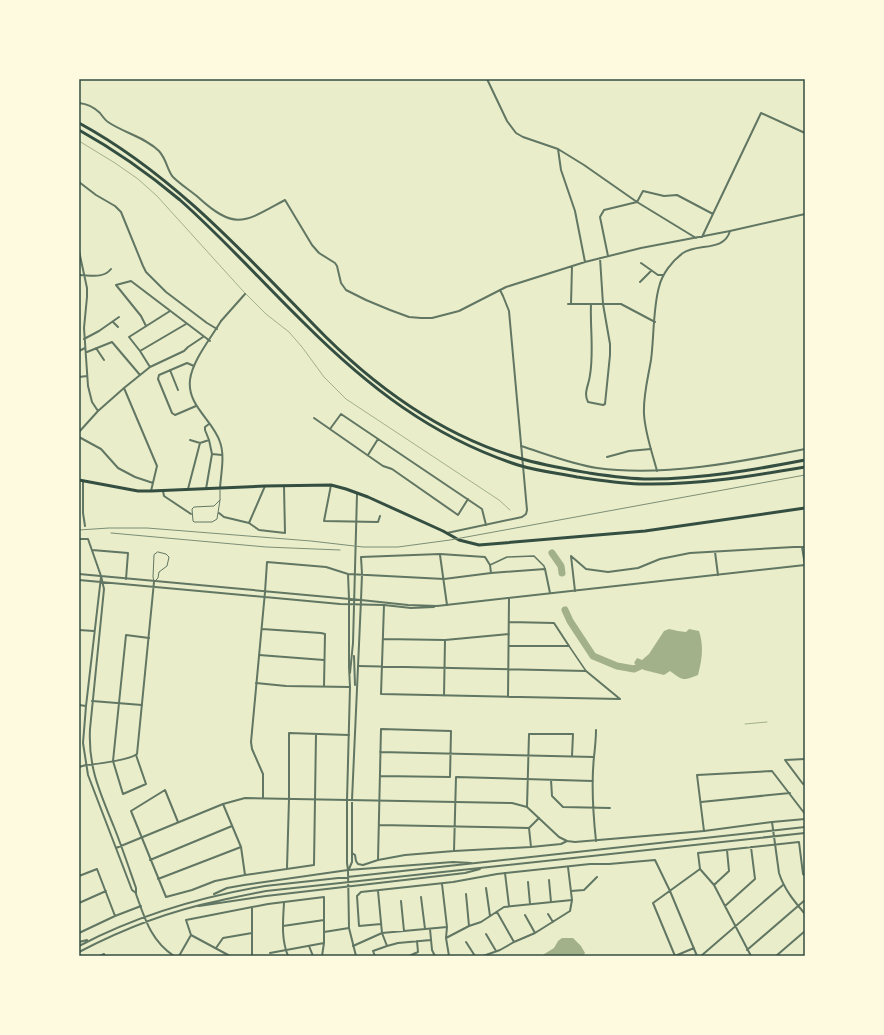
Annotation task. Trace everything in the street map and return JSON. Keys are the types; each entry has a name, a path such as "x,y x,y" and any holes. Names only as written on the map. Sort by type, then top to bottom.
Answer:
{"main road":[{"path":"79,124 116,145 176,190 217,226 346,357 419,412 467,438 498,452 530,461 570,470 647,479 698,477 805,460"},
{"path":"79,130 128,160 179,200 219,237 330,349 369,384 412,415 468,446 532,469 633,484 706,481 773,473 805,467"},
{"path":"81,480 138,491 151,492 265,486 331,485 357,493 466,543 479,545 645,531 805,508"}],"street":[{"path":"487,79 512,129 523,137 558,149 637,202 696,238"},
{"path":"79,103 90,106 100,113 108,122 151,144 163,155 172,176 211,209 224,217 231,220 247,219 285,200 312,245 319,253 335,263 342,286 346,290 366,300 409,317 432,318 459,311 506,287 600,258 805,214"},
{"path":"702,237 761,113 805,134"},
{"path":"558,149 561,170 575,211 585,262"},
{"path":"79,182 96,195 115,206 121,212 143,266 155,281 166,292 217,329"},
{"path":"608,256 600,217 604,210 637,202 643,191 664,196 673,194 677,195 712,214"},
{"path":"656,471 646,428 644,405 651,361 658,291 663,275 683,254 690,249 711,246 724,241 728,237 730,231"},
{"path":"79,251 85,275 87,297 84,328 87,376 90,397 98,411"},
{"path":"591,304 590,324 592,365 590,380 585,392 588,402 603,405 606,404 610,344 603,304 600,258"},
{"path":"641,263 658,275 663,275"},
{"path":"572,266 570,304 621,304 655,322"},
{"path":"79,275 99,276 108,273 111,269"},
{"path":"640,282 651,271"},
{"path":"146,326 141,316 116,285 131,281 210,341"},
{"path":"447,533 522,518 525,516 527,510 509,311 500,290"},
{"path":"220,489 221,447 218,436 196,406 192,398 190,387 191,376 194,366 222,321 245,294"},
{"path":"150,367 129,337 170,311"},
{"path":"84,339 119,317"},
{"path":"113,322 118,327"},
{"path":"140,351 186,324"},
{"path":"79,432 98,411 150,367 184,350 203,336"},
{"path":"86,352 112,342 140,376"},
{"path":"79,351 86,348"},
{"path":"96,348 104,360"},
{"path":"194,366 187,363 159,375 158,379 172,413 175,415 196,406"},
{"path":"170,370 178,390"},
{"path":"79,377 87,376"},
{"path":"124,388 157,466 151,492"},
{"path":"330,429 341,414 482,509 486,525"},
{"path":"314,418 382,466 392,469 458,515 468,499"},
{"path":"206,489 212,454 205,430 205,427 209,424"},
{"path":"79,437 100,449 118,468 135,477 153,483"},
{"path":"367,455 378,439"},
{"path":"190,440 200,443 209,440"},
{"path":"188,489 200,443"},
{"path":"521,446 560,459 598,468 656,471 760,458 805,448"},
{"path":"607,457 629,451 651,449"},
{"path":"212,454 222,455"},
{"path":"81,480 85,526"},
{"path":"331,485 324,520 378,522 380,516"},
{"path":"250,523 265,486"},
{"path":"219,513 224,517 250,523 258,530 285,533 284,486"},
{"path":"163,491 164,496 191,514"},
{"path":"350,676 353,643 357,493"},
{"path":"79,539 88,539 104,589 89,740 92,765 136,888 136,894"},
{"path":"79,580 264,597 411,608 550,594 805,565 804,547 690,553 660,559 638,568 608,572 586,568 571,556 574,591"},
{"path":"92,550 128,553 126,579"},
{"path":"716,552 718,575"},
{"path":"440,554 447,605"},
{"path":"348,870 352,862 352,800 362,574 361,558 440,554 485,557 490,565 491,573"},
{"path":"490,565 507,557 534,556 544,566 550,594"},
{"path":"264,798 263,774 251,746 267,562 326,567 348,574 444,579 491,573 545,569"},
{"path":"79,574 361,600 408,606 437,606"},
{"path":"348,574 350,687 346,800 347,863 349,928 356,956"},
{"path":"101,576 99,582 83,743 86,765 99,805 132,890 136,894 151,931 159,944 174,956"},
{"path":"149,638 126,635 112,761 123,794 146,784 136,755 138,752 154,587 154,582"},
{"path":"508,697 510,598"},
{"path":"384,605 381,694 620,699 586,671 554,623 509,622"},
{"path":"262,629 323,633 325,636 324,686"},
{"path":"79,630 94,632"},
{"path":"382,639 445,640 509,634"},
{"path":"444,696 445,640"},
{"path":"353,643 356,692"},
{"path":"509,646 569,646"},
{"path":"259,655 324,660"},
{"path":"358,666 509,668 586,671"},
{"path":"256,683 286,686 350,687"},
{"path":"92,701 142,705"},
{"path":"79,705 86,706"},
{"path":"378,860 381,729 451,731 450,777 380,776"},
{"path":"596,730 593,781 593,807 596,841"},
{"path":"287,868 290,798 289,733 349,734"},
{"path":"178,822 165,790 131,811 165,896 169,897 215,881 287,868 314,865 316,734"},
{"path":"527,807 529,734 573,734 572,756"},
{"path":"380,752 594,757"},
{"path":"79,767 136,755"},
{"path":"805,758 785,760 803,784 805,783"},
{"path":"704,831 697,774 772,771 805,814"},
{"path":"454,851 456,777 593,781"},
{"path":"551,780 552,796 562,807 610,808"},
{"path":"701,802 790,793"},
{"path":"116,848 223,804 245,798 315,798 380,801 512,803 527,807 559,837 567,841 575,842 704,831 805,819"},
{"path":"223,804 241,847 245,875"},
{"path":"379,825 529,828 539,818"},
{"path":"772,822 779,873 787,891 805,914"},
{"path":"150,860 233,826"},
{"path":"79,946 140,918 167,909 211,896 265,886 805,827"},
{"path":"529,828 531,847"},
{"path":"79,953 86,948 134,926 217,900 284,889 805,833"},
{"path":"352,853 355,855 358,864 363,864 405,855 531,847 561,844 567,841"},
{"path":"751,956 714,884 700,869 698,853 751,846 775,846 799,842 803,874 805,876"},
{"path":"724,906 755,879 751,846"},
{"path":"158,879 241,847"},
{"path":"714,884 729,871 727,850"},
{"path":"381,924 359,926 358,896 361,892 442,884 505,873 568,866 655,860 670,891 697,956"},
{"path":"211,896 228,888 348,870 453,862 474,863"},
{"path":"484,956 535,933 570,911 572,900 568,866"},
{"path":"195,906 204,906 266,896 348,888 465,873 487,867"},
{"path":"79,876 97,869 115,916"},
{"path":"694,948 675,956 653,903 700,869"},
{"path":"505,873 509,906"},
{"path":"571,891 584,890 597,877"},
{"path":"549,880 551,902"},
{"path":"528,882 530,904"},
{"path":"442,884 447,927 446,938 449,956"},
{"path":"701,956 784,885"},
{"path":"486,888 490,916"},
{"path":"79,904 106,891"},
{"path":"378,891 382,933 387,946"},
{"path":"466,894 469,926"},
{"path":"421,897 425,929"},
{"path":"230,956 191,935 186,920 268,904 324,898 324,943 322,956"},
{"path":"446,938 469,926 481,922 504,907 572,900"},
{"path":"748,950 805,900"},
{"path":"401,901 404,932"},
{"path":"284,903 283,926 288,956"},
{"path":"79,933 115,916 141,906"},
{"path":"252,908 252,956"},
{"path":"496,912 514,942"},
{"path":"548,914 553,922"},
{"path":"524,915 535,933"},
{"path":"283,926 324,920"},
{"path":"353,946 382,933 447,927"},
{"path":"324,932 349,928"},
{"path":"430,929 432,950 435,956"},
{"path":"776,956 805,931"},
{"path":"216,948 222,938 252,933"},
{"path":"486,934 496,951"},
{"path":"179,956 191,935"},
{"path":"79,942 90,940"},
{"path":"375,956 373,951 387,946 398,943 431,940"},
{"path":"408,956 418,952 417,942"},
{"path":"466,942 475,956"},
{"path":"270,953 324,943"},
{"path":"309,946 313,956"},
{"path":"100,956 104,954 105,956"}],"lane":[{"path":"220,489 220,500 219,513 217,519 214,522 194,522 191,514 194,507 214,506 220,500"},
{"path":"158,552 166,554 169,557 167,566 159,572 158,578 154,582 154,555 158,552"}],"shaded area":[{"path":"669,629 686,632 689,629 699,631 702,642 702,653 698,675 683,679 670,671 664,675 644,670 634,663 637,658 642,660 649,654 664,631"},
{"path":"562,938 573,938 581,946 585,953 583,956 541,956 554,948 558,941"}],"waterway":[{"path":"79,141 138,179 157,196 243,291 266,314 289,332 324,377 346,399 499,500 510,510"},
{"path":"552,553 561,566 562,573"},
{"path":"565,610 570,621 593,656 617,666 634,669 647,663"},
{"path":"745,724 767,722"}],"railway":[{"path":"79,530 147,528 311,541 363,547 398,547 450,540 805,475"},
{"path":"111,533 266,547 340,550"}]}
